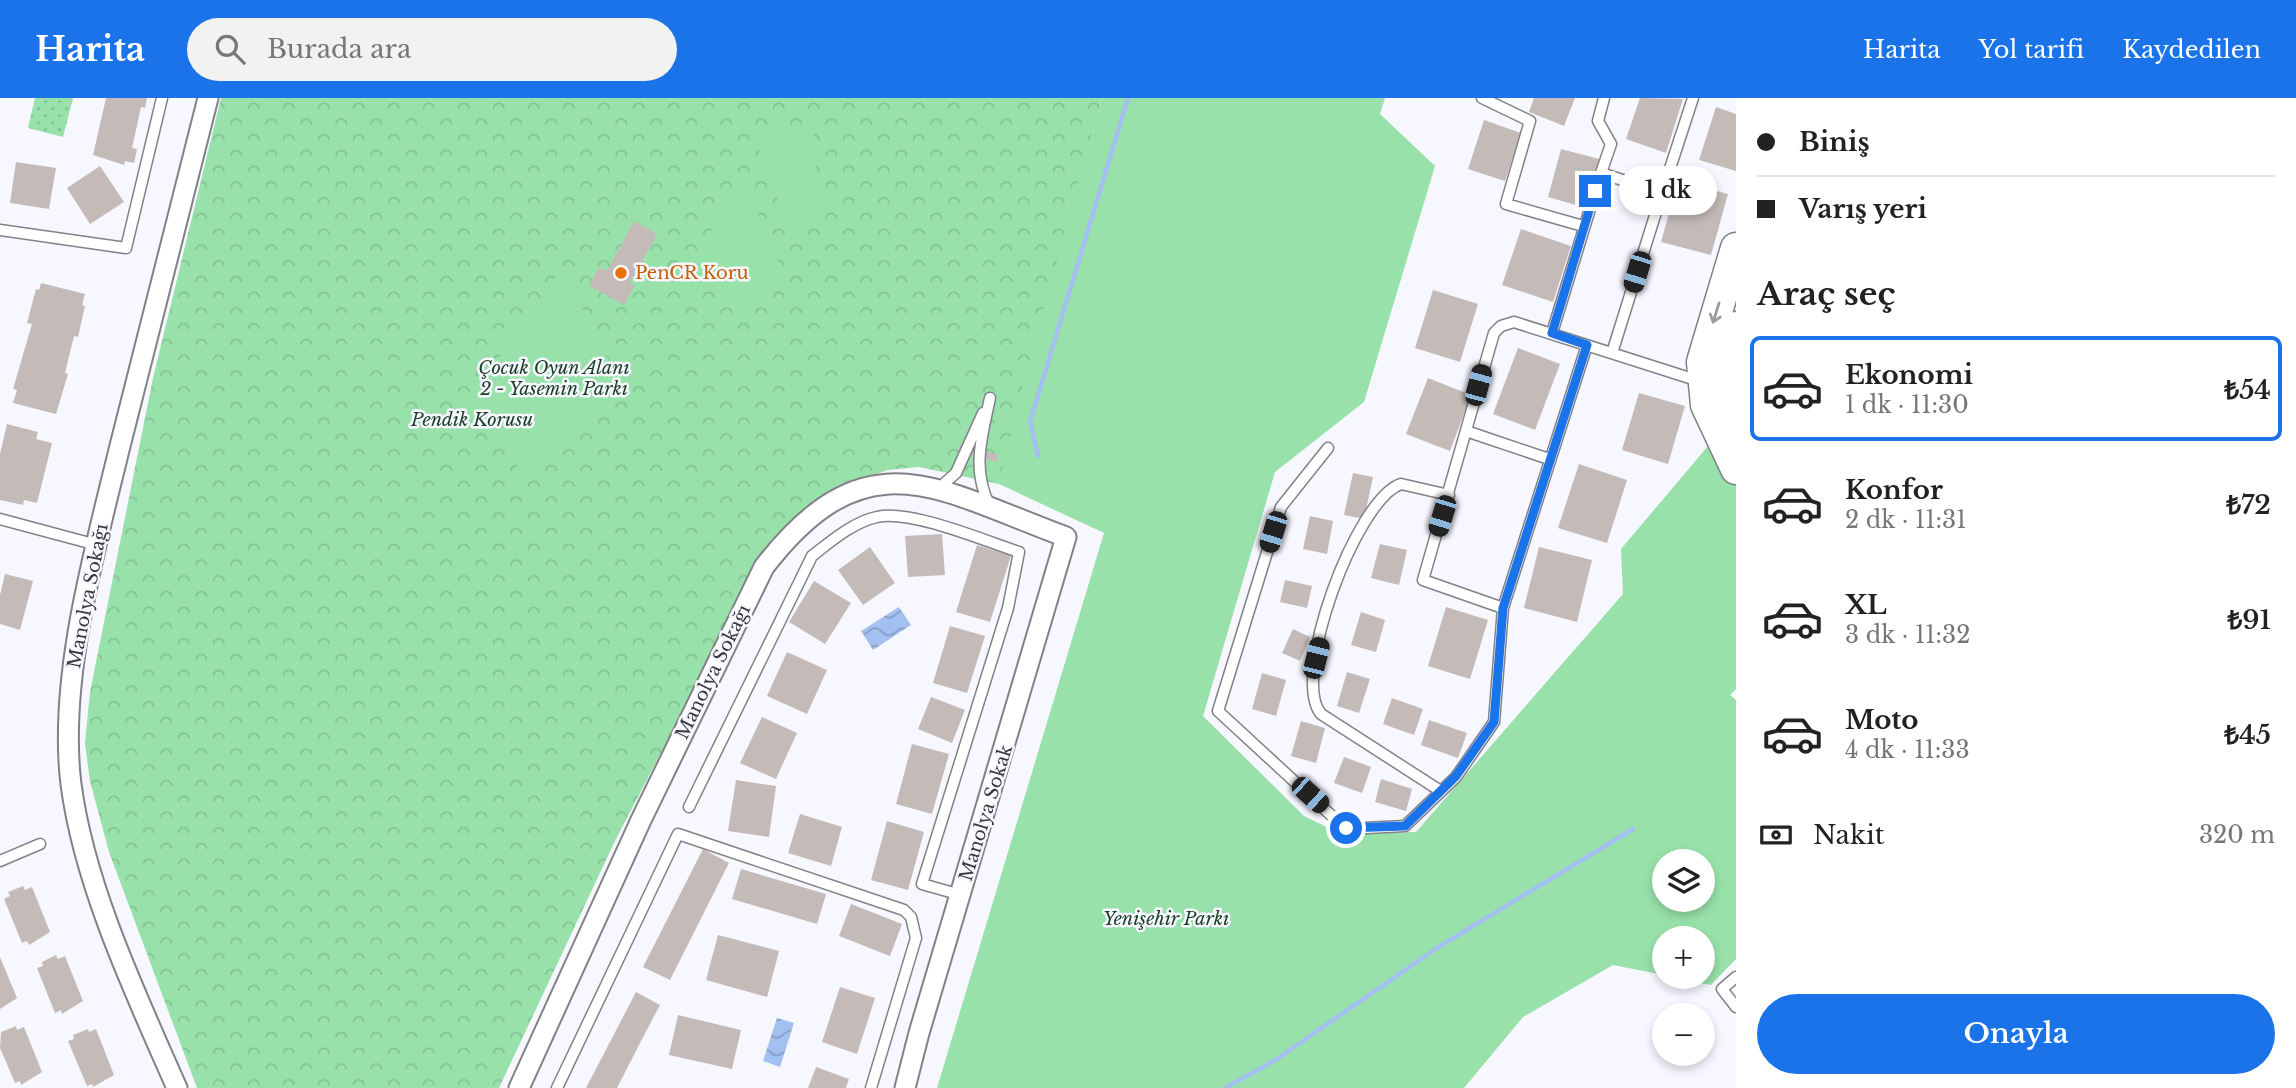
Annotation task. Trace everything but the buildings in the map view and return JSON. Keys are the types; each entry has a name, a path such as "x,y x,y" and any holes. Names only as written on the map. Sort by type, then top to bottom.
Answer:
{"main road":[{"path":"1736,248 1702,362 1727,402 1736,423"},
{"path":"1736,327 1726,363 1713,382 1706,405 1736,469"}],"street":[{"name":"Manolya Sokağı","path":"177,1088 120,957 81,831 67,740 69,709 97,545 208,98"},
{"name":"Manolya Sokağı","path":"519,1088 641,820 764,567 786,538 833,500 866,485 893,481 938,490 1066,537"},
{"name":"Manolya Sokak","path":"905,1088 1066,537"}],"lane":[{"path":"0,230 126,248 162,98"},
{"path":"1482,98 1530,121 1506,204 1584,226"},
{"path":"1552,333 1611,144 1598,121 1604,98"},
{"path":"1612,353 1693,98"},
{"path":"1601,173 1662,192"},
{"path":"1503,608 1423,580 1494,333 1501,326 1514,322 1713,382"},
{"path":"1328,448 1281,507 1218,711 1346,828 1405,826 1456,776 1494,722 1503,608 1587,345"},
{"path":"938,490 956,473 990,398 978,459 980,488 992,510"},
{"path":"1466,431 1549,459"},
{"path":"1439,790 1321,714 1314,701 1314,674 1340,567 1374,508 1393,486 1401,484 1449,495"},
{"path":"690,807 812,556 832,541 877,517 903,516 1019,552 1008,608 922,884 961,895"},
{"path":"0,519 97,545"},
{"path":"557,1088 678,834 904,910 911,917 916,938 872,1088"},
{"path":"0,861 40,844"},
{"path":"1736,977 1722,989 1736,1007"}],"green space":[{"path":"35,98 73,98 63,137 28,128"},
{"name":"Pendik Korusu","path":"221,98 1102,98 999,484 919,467 888,470 828,491 772,539 614,843 499,1088 197,1088 109,852 90,781 85,743 90,692 153,378"},
{"name":"Yenişehir Parkı","path":"1102,98 1385,98 1380,114 1435,166 1364,402 1275,472 1203,716 1304,816 1341,834 1416,832 1623,594 1621,549 1708,446 1736,482 1736,689 1730,695 1736,700 1736,959 1715,981 1715,926 1652,926 1652,973 1613,965 1523,1017 1464,1088 937,1088 1104,533 999,484 1019,398"},
{"path":"747,130 813,130 821,220 786,230 769,168"},
{"path":"741,174 782,271 753,314 686,278"},
{"name":"Çocuk Oyun Alanı 2 - Yasemin Parkı","path":"561,268 625,391 527,477 473,413 472,398"}],"water":[{"path":"899,607 911,625 873,650 861,631"},
{"path":"777,1018 794,1023 780,1067 763,1061"}],"waterway":[{"path":"1038,456 1030,422 1128,98"},
{"path":"1225,1088 1274,1061 1437,948 1633,829"}],"place":[{"name":"PenCR Koru","path":"621,273"}],"route":[{"path":"1346,828 1405,826 1456,776 1494,722 1503,608 1587,345 1552,333 1595,191"}]}
